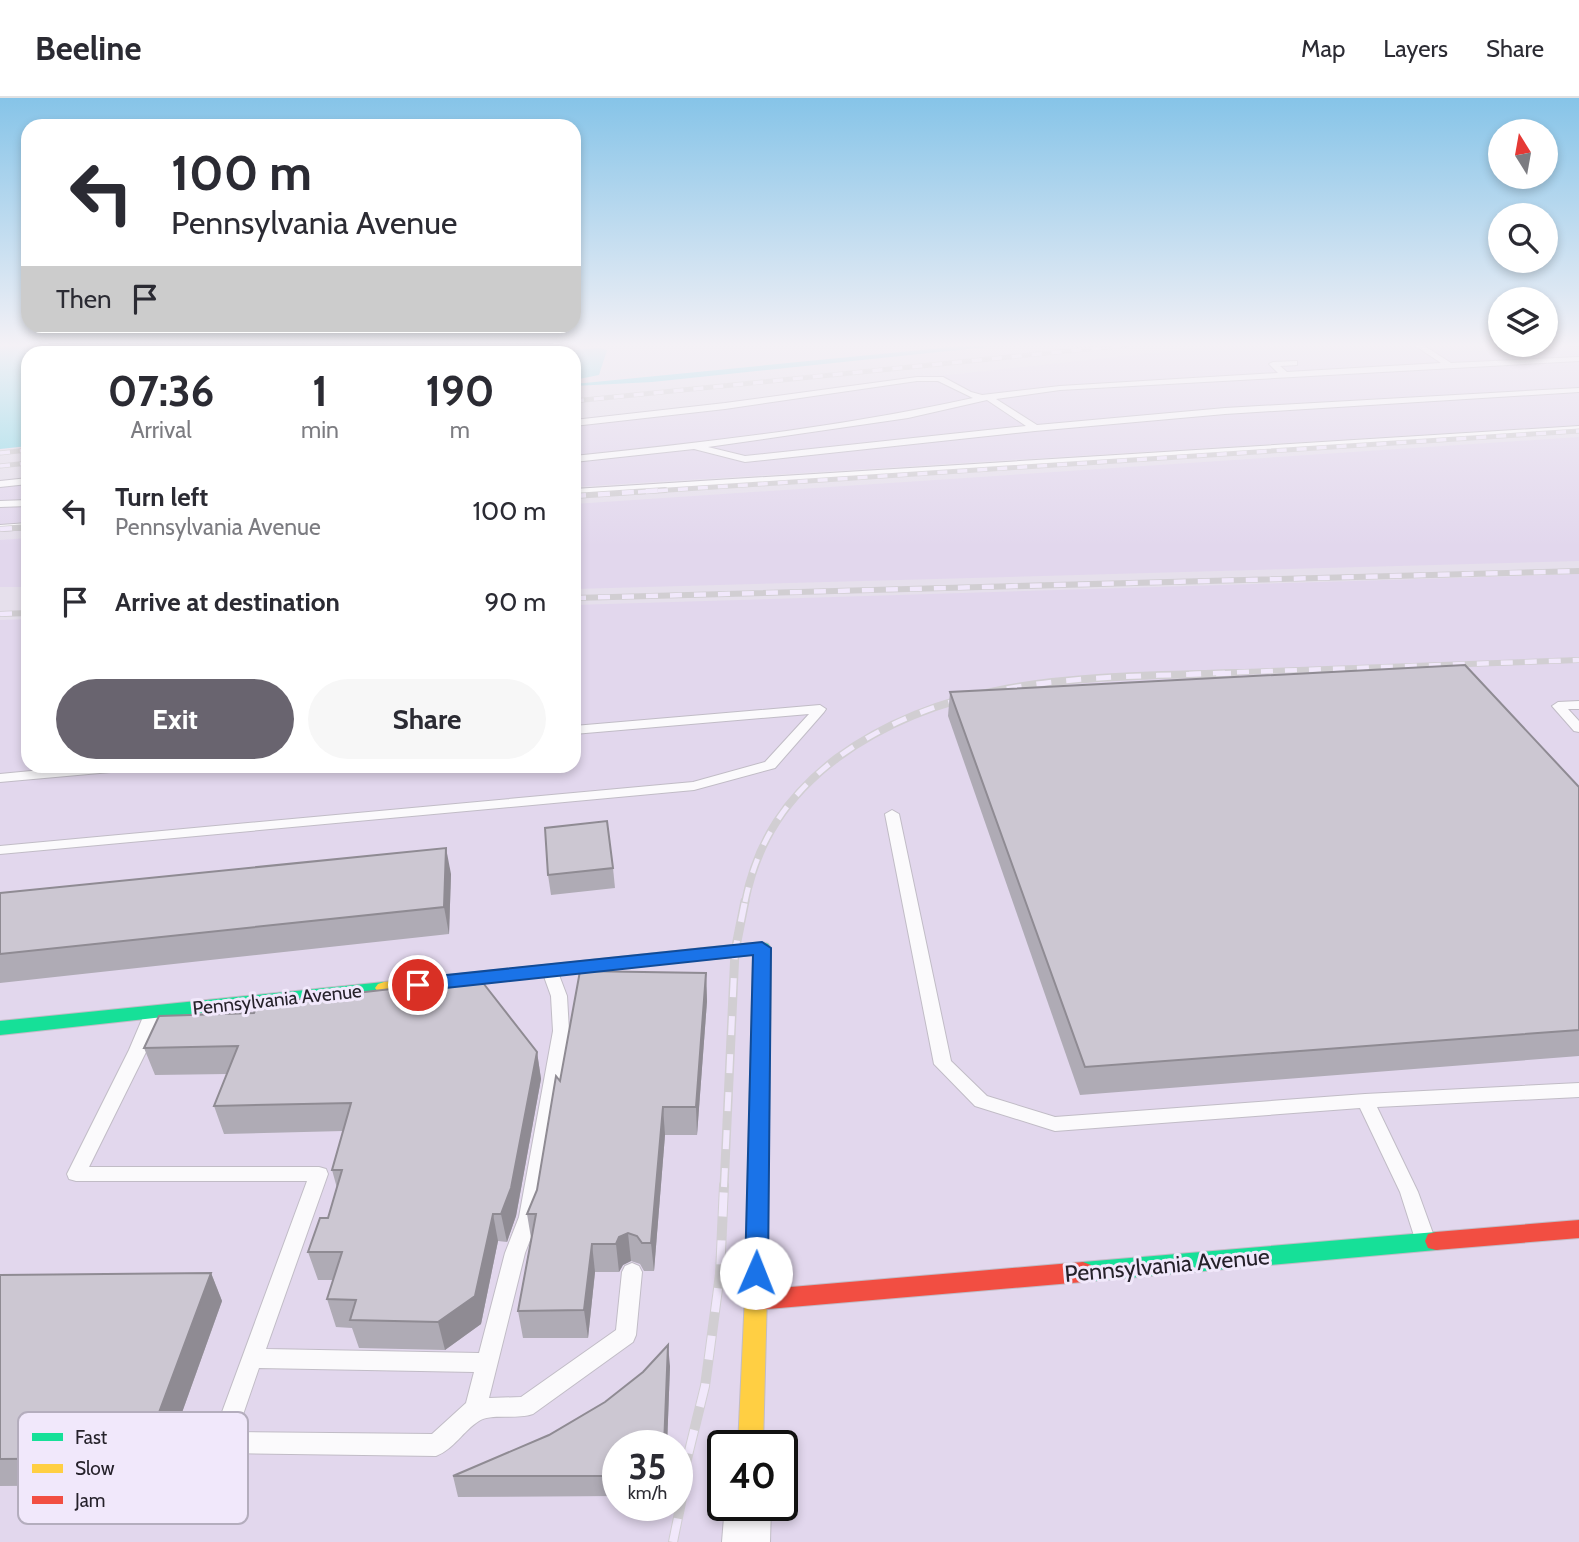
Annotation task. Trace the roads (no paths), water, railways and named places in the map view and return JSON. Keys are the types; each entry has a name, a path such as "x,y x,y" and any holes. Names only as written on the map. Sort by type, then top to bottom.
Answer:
{"street":[{"name":"Pennsylvania Avenue","path":"0,1028 762,948 756,1300 1579,1230"},
{"path":"751,1430 756,1300"},
{"path":"746,1542 747,1521"}],"lane":[{"path":"581,422 668,412"},
{"path":"581,458 694,446 920,412"},
{"path":"1011,412 1035,428"},
{"path":"694,446 745,459 1210,412"},
{"path":"581,492 1579,429"},
{"path":"0,484 21,482"},
{"path":"0,504 21,503"},
{"path":"0,528 21,526"},
{"path":"1579,705 1558,706 1579,728"},
{"path":"0,850 694,786 770,765 820,709 581,729"},
{"path":"0,778 55,773"},
{"path":"892,814 943,1064 981,1101 1055,1124 1365,1101 1579,1090"},
{"path":"248,1442 436,1445 476,1409 515,1252 529,1217 561,1031 559,996 550,971"},
{"path":"153,1012 138,1050 76,1174 319,1174 233,1412"},
{"path":"1365,1101 1409,1192 1426,1243"},
{"path":"476,1409 525,1407 626,1335 632,1272"},
{"path":"252,1358 487,1363"}],"water":[{"path":"0,412 21,412 21,447 0,449"}],"railway":[{"path":"638,492 1579,431"},
{"path":"0,453 21,451"},
{"path":"0,466 21,464"},
{"path":"581,496 665,490"},
{"path":"0,529 21,528"},
{"path":"581,598 1579,571"},
{"path":"0,614 21,613"},
{"path":"1189,674 1579,660"},
{"path":"745,902 757,859 789,804 837,758 882,730 929,709 978,695 1029,685 1080,679 1236,673"},
{"path":"724,1187 735,951 745,901"},
{"path":"693,1435 705,1386 720,1274 724,1185"},
{"path":"673,1542 677,1521"}]}
